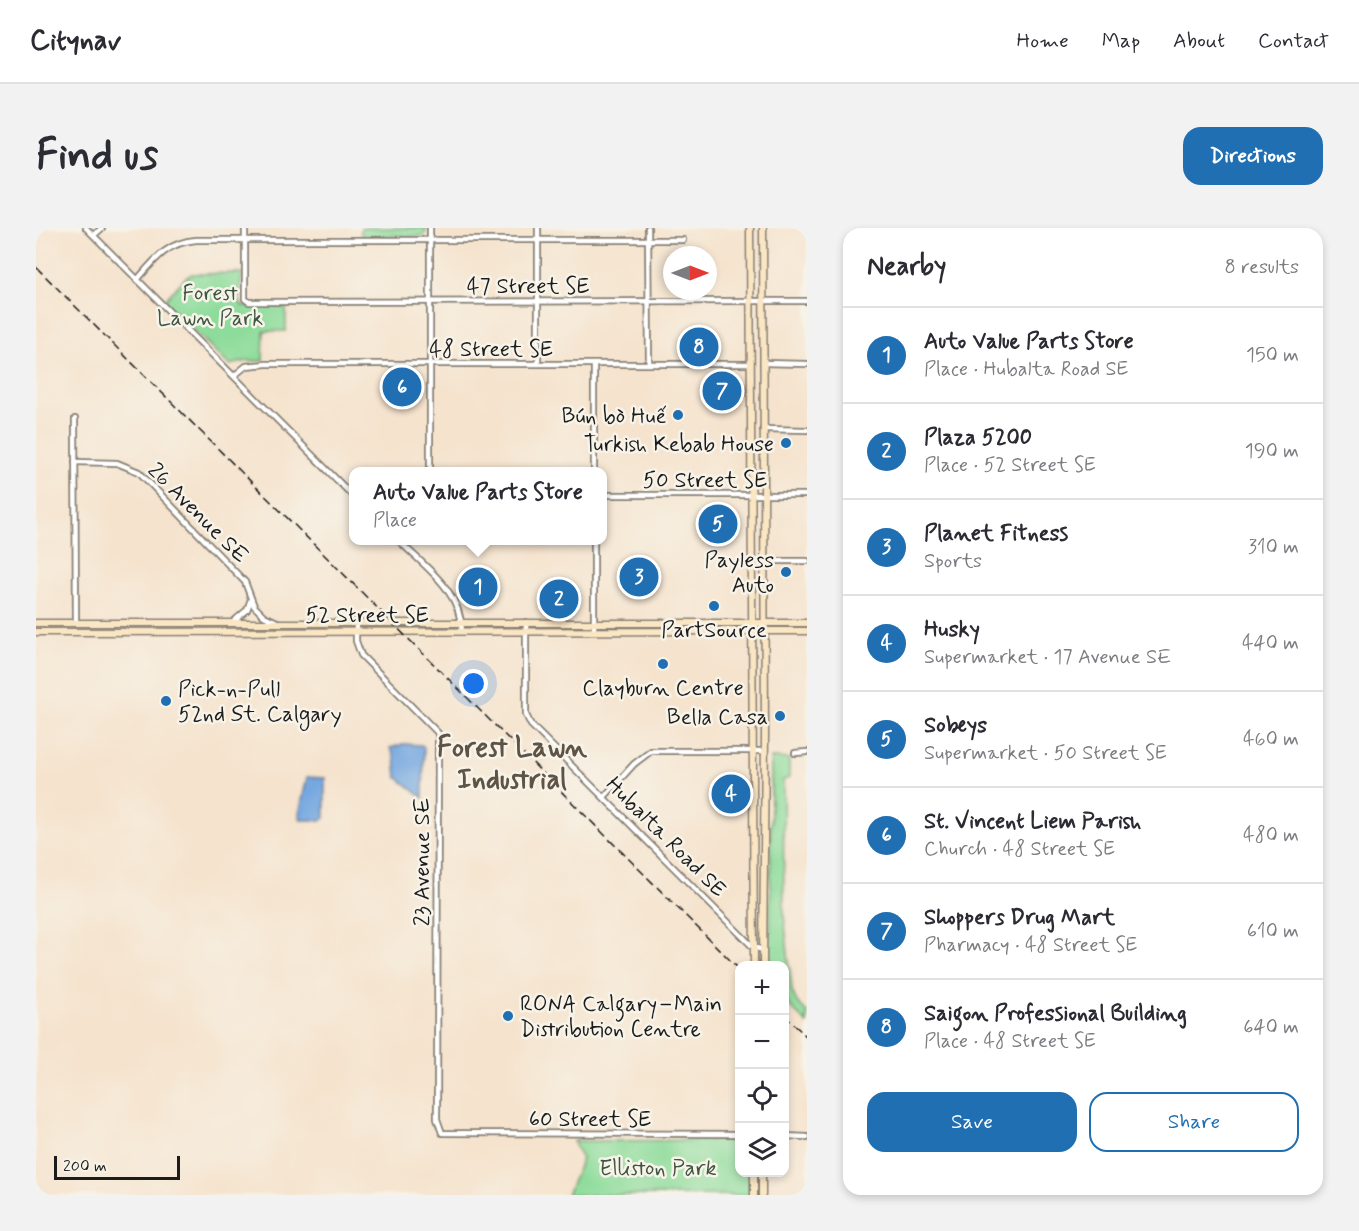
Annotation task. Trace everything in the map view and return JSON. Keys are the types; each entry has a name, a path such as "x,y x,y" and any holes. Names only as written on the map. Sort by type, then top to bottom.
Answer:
{"main road":[{"path":"750,228 754,961"},
{"path":"763,228 765,561 763,961"},
{"name":"52 Street SE","path":"36,623 807,623"},
{"name":"52 Street SE","path":"36,632 807,631"},
{"path":"754,1177 754,1195"},
{"path":"762,1177 762,1195"}],"street":[{"path":"86,228 349,492"},
{"path":"94,235 102,228"},
{"path":"245,228 245,239"},
{"path":"430,228 430,467"},
{"path":"538,228 538,364"},
{"path":"648,228 649,364"},
{"path":"137,280 156,258 179,241 245,239 683,240"},
{"name":"47 Street SE","path":"245,239 245,299 249,302 807,301"},
{"path":"763,363 807,364"},
{"name":"48 Street SE","path":"234,375 246,366 254,364 751,364"},
{"path":"594,364 594,467"},
{"path":"75,419 76,623"},
{"path":"763,429 807,430"},
{"name":"26 Avenue SE","path":"75,462 117,463 139,472 245,582 251,599 264,616 277,622"},
{"name":"50 Street SE","path":"607,495 807,495"},
{"path":"403,545 454,596 461,613 462,632"},
{"path":"594,545 594,631"},
{"path":"765,561 807,561"},
{"path":"232,622 248,610 251,599"},
{"name":"23 Avenue SE","path":"356,622 361,655 438,733 437,1119 441,1133"},
{"path":"526,622 526,632"},
{"name":"Hubalta Road SE","path":"526,632 526,715 531,724 605,795 753,946 763,950"},
{"path":"605,795 634,764 651,751 765,751"},
{"path":"795,753 807,752"},
{"name":"60 Street SE","path":"441,1133 735,1134"},
{"path":"789,1136 807,1137"}],"green space":[{"path":"361,228 426,228 426,232 423,236 361,236"},
{"name":"Forest Lawn Park","path":"242,273 239,299 242,306 286,306 286,331 264,331 263,361 229,365 164,301 185,278 192,274"},
{"path":"771,758 789,759 789,778 783,780 784,915 789,961 770,961"},
{"path":"789,962 792,991 797,1002 807,1012 807,1024 789,1005"},
{"name":"Elliston Park","path":"735,1140 735,1177 750,1177 750,1195 567,1195 582,1159 573,1141"}],"water":[{"path":"404,744 424,747 423,798 397,777 395,758 390,748"},
{"path":"307,777 325,778 325,818 322,820 301,820 299,814"}],"railway":[{"path":"36,267 735,965"},
{"path":"789,1020 807,1037"}],"place":[{"name":"Saigon Professional Building","path":"699,347"},
{"name":"St. Vincent Liem Parish","path":"402,387"},
{"name":"Shoppers Drug Mart","path":"722,391"},
{"name":"Bún bò Huế","path":"678,415"},
{"name":"Turkish Kebab House","path":"786,443"},
{"name":"Sobeys","path":"718,524"},
{"name":"Payless Auto","path":"786,572"},
{"name":"Planet Fitness","path":"639,577"},
{"name":"Auto Value Parts Store","path":"478,587"},
{"name":"Plaza 5200","path":"559,599"},
{"name":"PartSource","path":"714,606"},
{"name":"Clayburn Centre","path":"663,664"},
{"name":"Pick-n-Pull 52nd St. Calgary","path":"166,701"},
{"name":"Bella Casa","path":"780,716"},
{"name":"Husky","path":"731,794"},
{"name":"RONA Calgary–Main Distribution Centre","path":"508,1016"}],"district":[{"name":"Forest Lawn Industrial","path":"512,762"}]}
